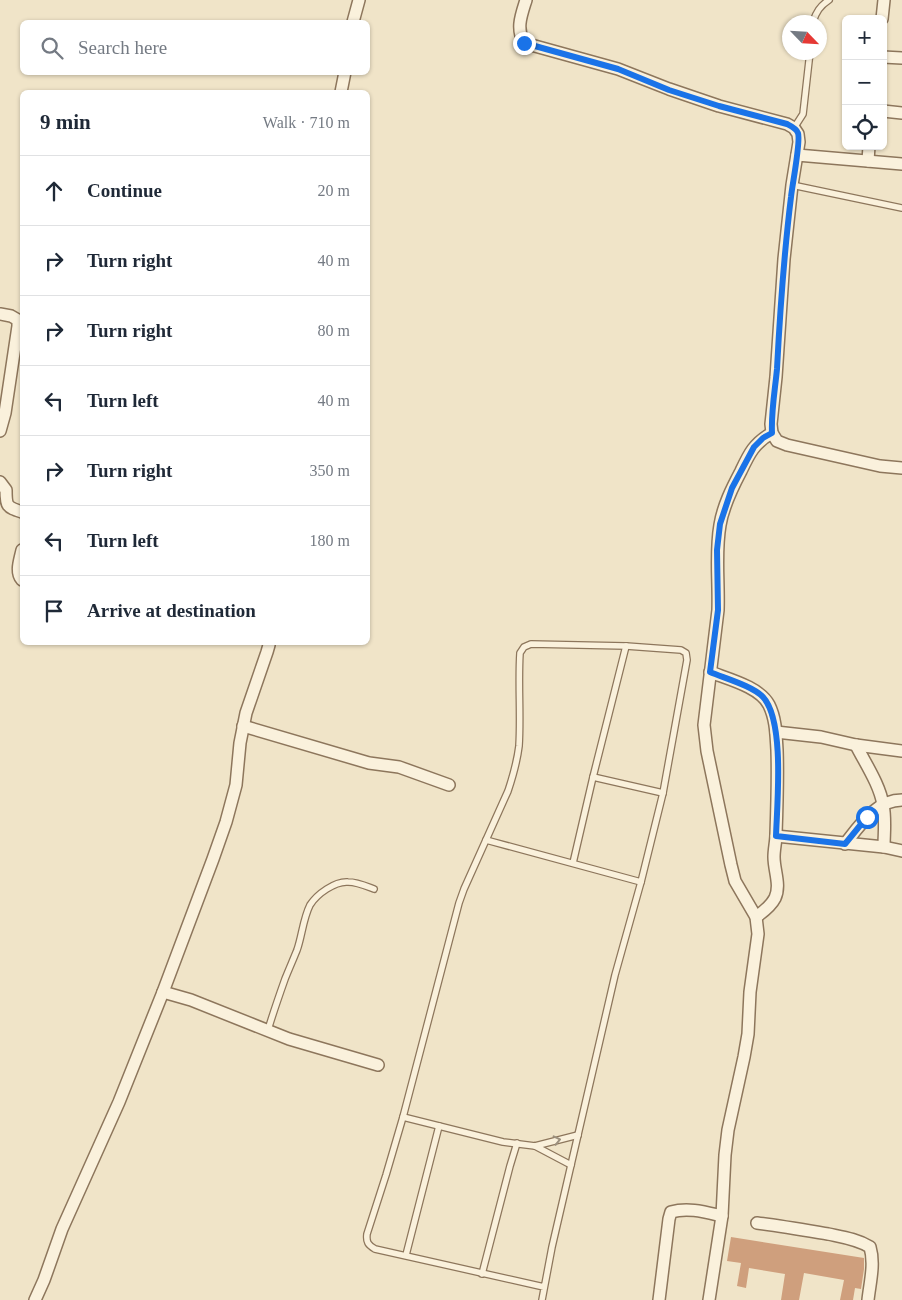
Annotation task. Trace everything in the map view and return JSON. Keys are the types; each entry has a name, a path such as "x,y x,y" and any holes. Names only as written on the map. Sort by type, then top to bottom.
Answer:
{"street":[{"path":"354,20 359,0"},
{"path":"526,0 519,24 520,35 524,43 618,69 669,90 719,106 787,124 794,128 798,134 798,142 781,294 771,424 772,433 777,441 787,445 880,466 902,468"},
{"path":"882,15 884,0"},
{"path":"887,57 902,58"},
{"path":"341,90 344,75"},
{"path":"887,111 902,113"},
{"path":"868,161 869,150"},
{"path":"796,155 902,164"},
{"path":"0,314 15,317 18,320 18,326 5,413 0,431"},
{"path":"709,1300 722,1216 728,1130 748,1034 750,992 758,934 756,917 735,881 707,751 704,725 718,610 717,550 720,524 732,488 754,447 763,438 772,433"},
{"path":"0,482 6,490 7,506 20,511"},
{"path":"20,560 18,575 20,578"},
{"path":"35,1300 62,1229 119,1102 163,992 226,822 236,785 243,726 269,645"},
{"path":"710,672 762,695 769,705 776,732 778,778 774,869 777,881 775,897 771,905 756,917"},
{"path":"243,726 369,763 399,767 449,785"},
{"path":"776,732 821,737 856,745 902,751"},
{"path":"856,745 878,789 883,804 884,847"},
{"path":"845,844 867,817 883,804 902,800"},
{"path":"776,836 884,847 902,851"},
{"path":"163,992 191,1000 290,1039 378,1065"},
{"path":"659,1300 669,1220 672,1212 689,1209 722,1216"},
{"path":"757,1223 846,1238 870,1246 872,1271 868,1300"}],"lane":[{"path":"815,15 822,4 829,0"},
{"path":"794,128 803,114 809,60"},
{"path":"792,185 902,208"},
{"path":"542,1300 571,1165 616,975 663,793 688,660 686,653 681,650 626,646 531,644 524,647 520,653 519,732 516,761 508,791 459,903 403,1117 367,1234 366,1240 375,1249 544,1287"},
{"path":"573,863 626,646"},
{"path":"593,777 663,793"},
{"path":"486,840 641,882"},
{"path":"268,1030 285,979 299,946 310,905 324,891 338,883 348,881 374,889"},
{"path":"403,1117 503,1142 535,1146 578,1135"},
{"path":"406,1255 438,1126"},
{"path":"482,1274 517,1144"},
{"path":"535,1146 571,1165"}],"building":[{"path":"731,1237 864,1258 861,1289 855,1288 853,1300 840,1300 844,1280 804,1273 799,1300 781,1300 785,1274 749,1268 746,1288 737,1286 741,1263 727,1261"}],"route":[{"path":"524,43 618,69 669,90 719,106 787,124 794,128 798,134 784,259 771,424 772,433 763,438 754,447 732,488 720,524 717,550 718,610 710,672 762,695 769,705 776,732 778,778 776,836 845,844 867,817"}]}
